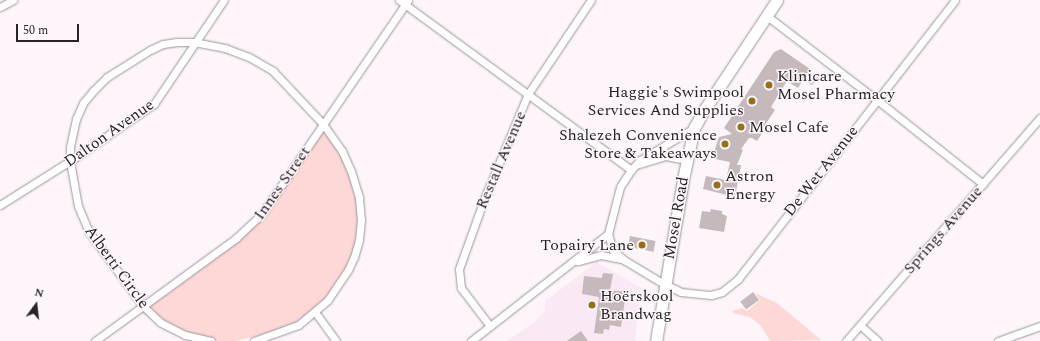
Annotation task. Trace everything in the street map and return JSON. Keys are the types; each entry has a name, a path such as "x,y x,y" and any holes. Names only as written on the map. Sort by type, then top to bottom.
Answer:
{"street":[{"path":"0,6 12,0"},
{"name":"Dalton Avenue","path":"0,205 70,161 156,102 194,42 224,0"},
{"name":"Restall Avenue","path":"490,326 461,288 460,269 484,199 528,94 591,0"},
{"name":"Mosel Road","path":"656,341 664,284 694,128 708,104 777,0"},
{"name":"De Wet Avenue","path":"624,260 664,284 681,292 711,296 730,287 955,0"},
{"path":"404,2 528,94 633,167"},
{"name":"Innes Street","path":"95,341 236,238 254,222 323,124 404,2"},
{"path":"767,16 877,100 983,184"},
{"name":"Alberti Circle","path":"211,341 185,335 160,322 143,306 89,232 78,206 70,161 70,147 76,119 83,103 101,83 126,64 163,44 177,42 194,42 230,50 269,68 282,78 323,124 342,151 351,171 359,198 359,240 348,270 328,300 298,326 254,341"},
{"name":"Springs Avenue","path":"846,341 1040,118"},
{"path":"624,260 612,250 608,234 620,187 633,167 656,149 694,128"},
{"path":"633,167 666,156 687,160"},
{"path":"471,341 573,263 608,234"},
{"path":"573,263 601,255 624,260"},
{"path":"315,312 336,341"},
{"path":"860,326 878,341"},
{"path":"998,341 1040,326"}],"shaded area":[{"path":"814,73 820,76 813,85 810,85 808,82"},
{"path":"323,126 343,159 358,199 362,239 328,302 299,327 235,341 206,341 159,324 139,310 253,227"},
{"name":"Hoërskool Brandwag","path":"597,262 641,288 635,341 507,341 536,321 545,310 545,301"},
{"path":"755,293 777,303 821,340 770,341 761,326 750,317 733,313 732,311 742,308 747,311 760,300"}],"building":[{"path":"781,49 810,69 798,88 787,81 771,107 775,110 761,131 763,132 757,141 749,138 741,149 743,150 737,165 741,165 735,197 703,189 706,176 726,180 730,162 715,159 713,155 719,137 732,134 724,128 774,52"},
{"path":"711,209 722,211 722,214 727,216 724,232 699,228 702,211 710,212"},
{"name":"Topairy Lane","path":"630,236 656,241 653,252 628,247"},
{"path":"603,273 613,274 610,290 626,292 621,327 610,325 609,330 604,329 603,334 594,333 599,297 582,294 584,276 602,278"},
{"path":"753,292 759,300 746,310 740,302"},
{"path":"581,331 588,341 567,341"}],"place":[{"name":"Klinicare Mosel Pharmacy","path":"769,85"},
{"name":"Haggie's Swimpool Services And Supplies","path":"752,101"},
{"name":"Mosel Cafe","path":"741,127"},
{"name":"Shalezeh Convenience Store & Takeaways","path":"725,144"},
{"name":"Astron Energy","path":"717,185"},
{"name":"Topairy Lane","path":"642,245"},
{"name":"Hoërskool Brandwag","path":"592,305"}]}
